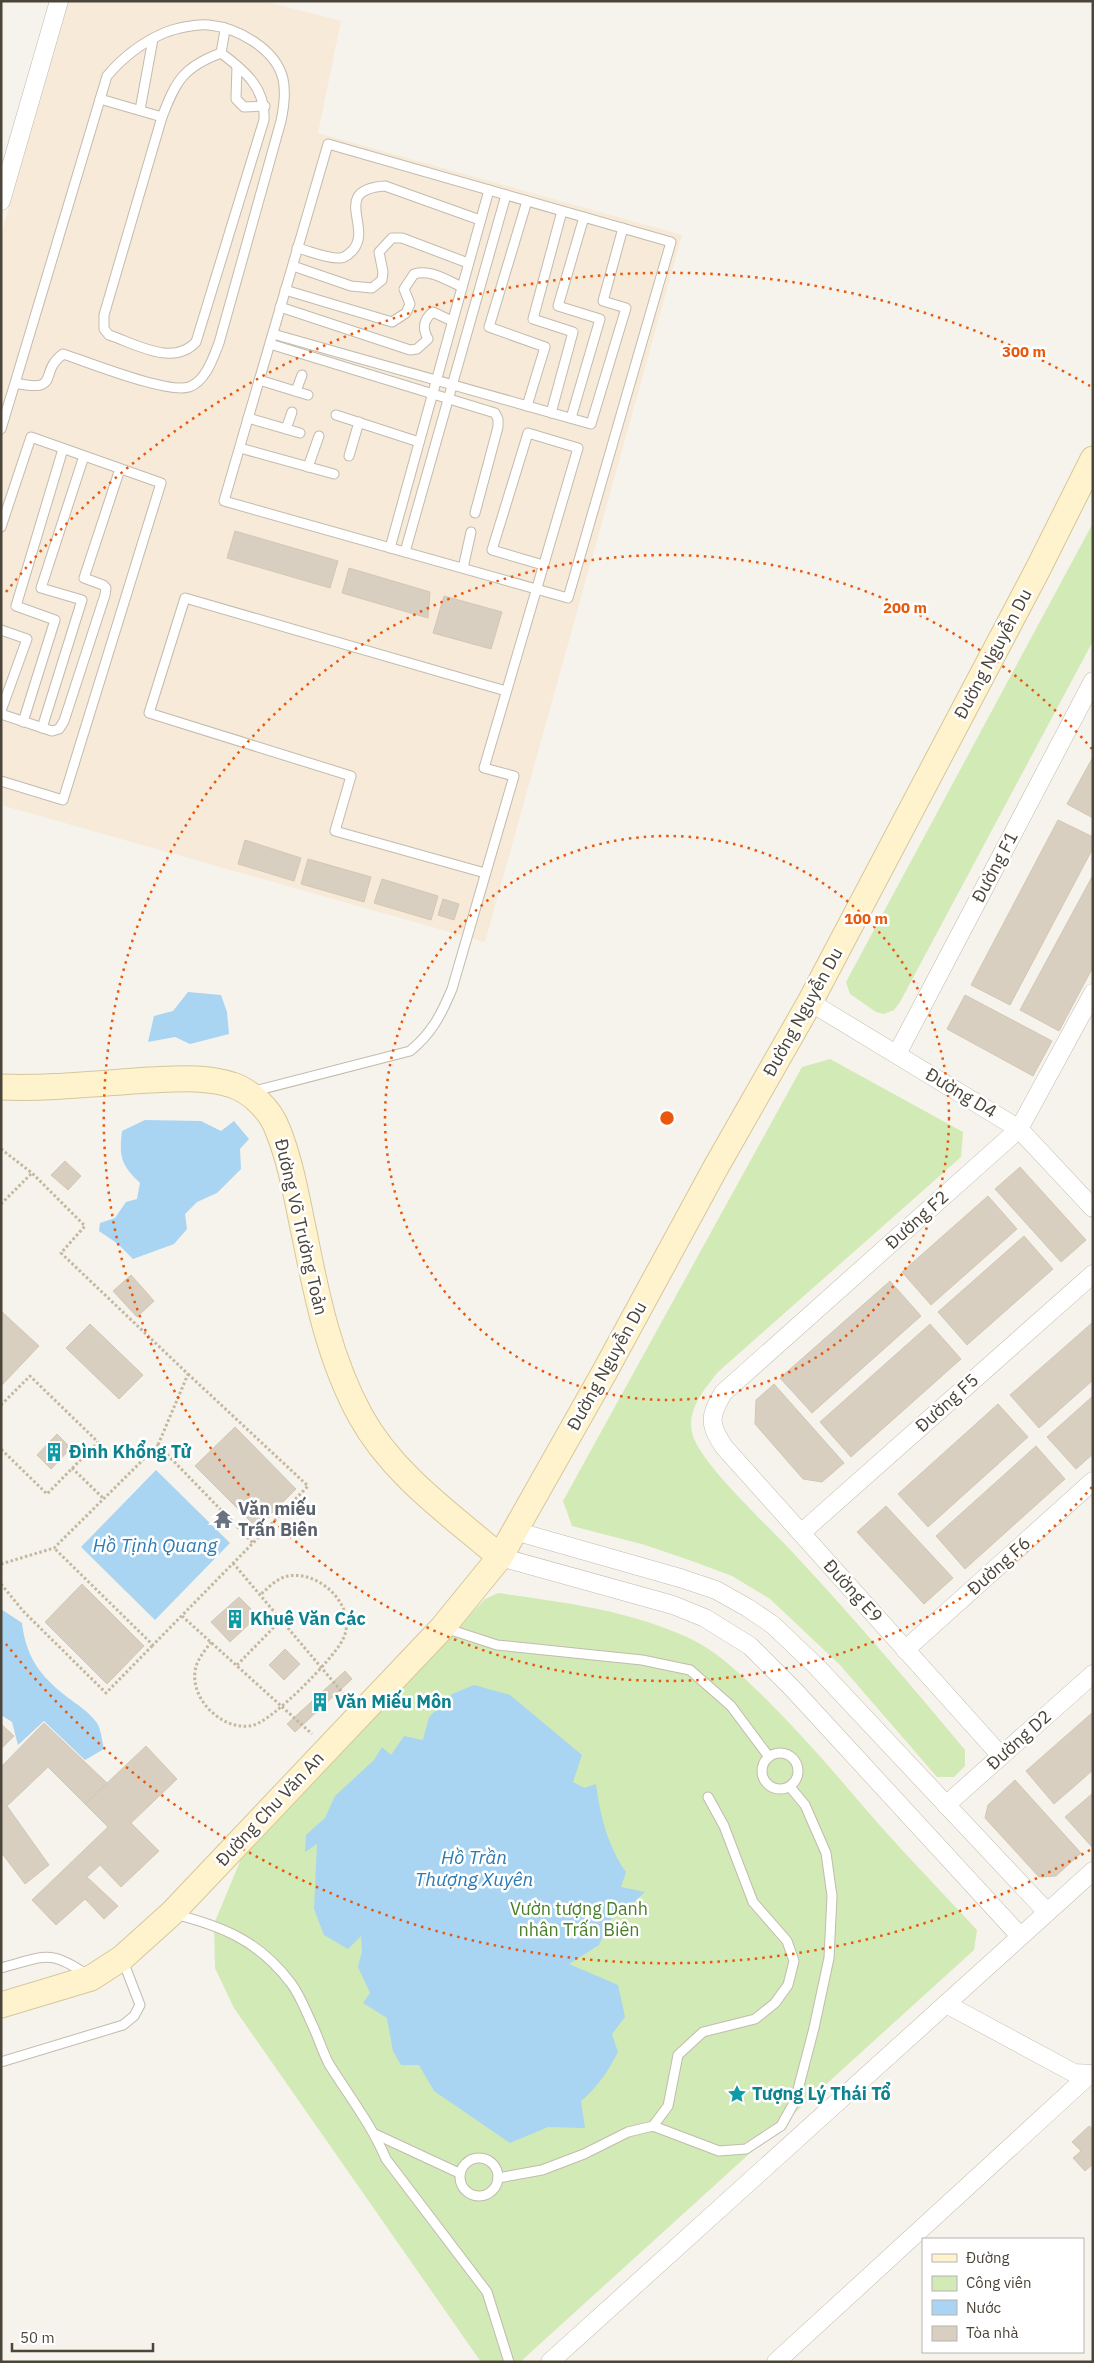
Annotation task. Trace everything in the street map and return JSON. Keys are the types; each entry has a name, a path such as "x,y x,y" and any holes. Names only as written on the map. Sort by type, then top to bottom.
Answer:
{"main road":[{"name":"Đường Nguyễn Du","path":"500,1557 604,1373 716,1167 810,1002 1038,570 1093,459"},
{"name":"Đường Võ Trường Toản","path":"1,1087 33,1088 192,1078 233,1085 249,1092 266,1110 277,1126 294,1184 331,1350 360,1414 378,1446 411,1480 500,1557"},
{"name":"Đường Chu Văn An","path":"1,2005 91,1978 122,1958 172,1913 442,1627 500,1557"}],"street":[{"path":"1,201 59,1"},
{"name":"Đường F1","path":"896,1054 1093,681"},
{"name":"Đường F2","path":"714,1422 712,1411 723,1393 1019,1129 1093,992"},
{"name":"Đường D4","path":"810,1002 1019,1129 1093,1208"},
{"name":"Đường F5","path":"801,1533 1093,1274"},
{"name":"Đường E9","path":"714,1422 714,1432 724,1447 1001,1756"},
{"name":"Đường F6","path":"905,1650 1093,1481"},
{"path":"515,1531 716,1590 773,1625 795,1645 1047,1912"},
{"path":"500,1557 673,1605 705,1618 750,1646 794,1689 1020,1936"},
{"name":"Đường D2","path":"946,1805 1093,1674"},
{"path":"550,2362 1093,1871"},
{"path":"946,2004 1074,2072 1091,2075"},
{"path":"776,2362 1091,2075"}],"lane":[{"path":"1,429 107,76 137,46 165,32 188,27 209,25 244,37 262,47 276,62 283,78 285,99 282,121 219,343 211,364 201,378 189,386 168,388 63,354 53,364 49,377 44,384 37,388 15,383"},
{"path":"221,54 225,30"},
{"path":"140,110 153,38"},
{"path":"221,54 249,76 260,93 265,106 264,120 196,342 189,349 180,353 166,354 109,335 104,329 104,315 162,117 173,88 184,74 201,61 221,54"},
{"path":"237,66 236,99 244,107 265,106"},
{"path":"100,99 162,117"},
{"path":"328,144 489,190 671,242 568,598 224,501 328,144"},
{"path":"298,248 340,258 348,256 358,244 360,238 354,214 358,198 365,190 374,187 384,186 480,220"},
{"path":"390,548 489,190"},
{"path":"405,552 506,195"},
{"path":"527,201 489,328 545,347 527,406"},
{"path":"551,413 573,332 533,319 562,211"},
{"path":"571,418 600,319 558,306 584,217"},
{"path":"273,334 591,424 626,308 602,300 623,228"},
{"path":"293,266 351,286 372,288 382,280 383,272 379,252 392,238 402,238 468,263"},
{"path":"285,290 392,322 406,312 410,304 404,289 414,274 430,273 462,287"},
{"path":"280,307 410,350 418,349 428,339 424,332 424,323 426,317 433,312 452,321"},
{"path":"270,344 494,413 498,419 498,427 474,514"},
{"path":"296,391 302,375"},
{"path":"259,380 308,395"},
{"path":"286,429 292,412"},
{"path":"336,415 419,442"},
{"path":"248,418 300,433"},
{"path":"349,456 359,422"},
{"path":"249,1092 410,1051 425,1039 440,1015 452,989 514,776 484,768 535,589 543,565 578,448 528,433 492,550 543,565"},
{"path":"308,467 319,436"},
{"path":"1,527 31,437 161,483 63,800 1,781"},
{"path":"240,448 334,474"},
{"path":"23,722 55,620 16,606 64,449"},
{"path":"42,728 82,600 41,588 84,456"},
{"path":"1,630 27,639 1,713 42,728 60,729 105,594 106,588 103,585 84,578 120,469"},
{"path":"462,568 471,532"},
{"path":"486,873 335,831 351,776 149,713 185,598 506,690"},
{"path":"442,1627 497,1645 642,1660 690,1670 731,1706 769,1757"},
{"path":"781,1753 794,1760 798,1766 798,1774 790,1787 783,1790 776,1789 769,1786 764,1780 762,1768 769,1757 781,1753"},
{"path":"498,2178 542,2170 584,2154 628,2132 653,2126 719,2151 746,2149 781,2126 795,2101 814,2028 829,1958 832,1896 826,1853 804,1805 790,1787"},
{"path":"653,2126 668,2106 678,2055 703,2032 755,2019 775,2003 788,1985 794,1961 787,1941 753,1902 724,1826 708,1797"},
{"path":"172,1913 214,1924 233,1933 267,1957 291,1983 312,2024 328,2062 375,2134 386,2159 487,2292 509,2362"},
{"path":"1,1968 55,1956 66,1960 91,1978"},
{"path":"1,2062 123,2025 134,2016 140,2005 122,1958"},
{"path":"375,2134 459,2173"},
{"path":"478,2157 493,2163 497,2170 498,2178 496,2186 491,2192 483,2196 475,2196 468,2193 462,2187 459,2173 465,2162 478,2157"}],"path":[{"path":"1,1149 32,1173 85,1226 61,1253 308,1486 106,1693 24,1612 1,1584"},
{"path":"1,1204 32,1173"},
{"path":"1,1564 54,1548 158,1445 188,1374"},
{"path":"1,1405 30,1376 98,1442 47,1494 1,1449"},
{"path":"158,1445 253,1543"},
{"path":"72,1468 104,1499"},
{"path":"54,1548 153,1645"},
{"path":"233,1563 360,1713"},
{"path":"211,1642 199,1658 195,1671 195,1682 200,1697 217,1716 229,1723 242,1726 255,1725 282,1706 321,1667 342,1642 346,1630 347,1617 334,1593 313,1579 298,1575 286,1576 274,1582 260,1595"},
{"path":"182,1616 327,1748"},
{"path":"236,1665 281,1620"}],"shaded area":[{"path":"68,1 264,1 341,21 318,133 682,235 485,942 1,805 1,235"}],"green space":[{"path":"1093,523 1093,641 900,1002 894,1010 884,1014 876,1012 850,994 846,982"},
{"path":"830,1059 963,1132 961,1157 718,1372 697,1401 691,1427 693,1436 700,1449 724,1481 839,1603 965,1750 965,1766 954,1777 937,1777 840,1665 770,1599 732,1576 689,1560 645,1545 572,1526 563,1501 802,1067"},
{"name":"Vườn tượng Danh nhân Trấn Biên","path":"498,1593 595,1608 643,1620 689,1638 720,1657 739,1673 791,1725 890,1837 977,1930 974,1950 520,2362 481,2362 234,2008 215,1968 214,1924 241,1859 485,1599"}],"water":[{"path":"188,992 221,995 227,1012 229,1034 190,1044 175,1037 148,1042 154,1016 173,1011"},
{"path":"145,1120 201,1121 221,1131 234,1121 249,1139 240,1149 241,1169 217,1193 197,1202 185,1214 187,1229 174,1244 133,1259 118,1244 99,1231 100,1223 115,1218 126,1202 137,1199 140,1183 129,1171 123,1160 121,1154 122,1131"},
{"name":"Hồ Tịnh Quang","path":"156,1470 230,1543 155,1620 81,1547"},
{"path":"1,1609 22,1623 31,1656 42,1673 57,1689 87,1712 97,1723 104,1749 85,1760 44,1721 18,1745 12,1722 1,1715"},
{"name":"Hồ Trần Thượng Xuyên","path":"474,1685 510,1695 582,1755 573,1782 584,1788 596,1784 606,1830 614,1852 626,1872 621,1887 645,1892 623,1912 612,1917 599,1945 569,1964 618,1985 625,2017 612,2034 618,2052 593,2090 581,2101 585,2128 548,2127 510,2143 434,2091 419,2065 401,2065 393,2051 387,2018 363,2003 370,1993 358,1967 362,1951 361,1936 348,1949 324,1935 314,1909 317,1844 305,1852 306,1835 325,1818 335,1796 374,1760 382,1747 391,1755 404,1736 423,1740 429,1717 452,1694"}],"building":[{"path":"235,531 338,561 330,588 227,558"},
{"path":"349,568 430,592 428,618 342,593"},
{"path":"444,596 502,612 491,649 433,633"},
{"path":"1093,757 1093,818 1067,804"},
{"path":"1058,820 1093,837 1093,848 1010,1005 971,985"},
{"path":"245,840 301,858 294,881 238,864"},
{"path":"308,859 371,877 364,902 301,884"},
{"path":"1093,875 1093,967 1059,1031 1020,1010"},
{"path":"382,879 438,896 431,920 374,903"},
{"path":"443,899 459,904 454,920 438,915"},
{"path":"965,995 1052,1041 1033,1076 947,1029"},
{"path":"65,1161 81,1176 68,1190 51,1175"},
{"path":"1020,1167 1086,1240 1061,1262 995,1189"},
{"path":"988,1196 1017,1229 931,1305 902,1272"},
{"path":"1024,1236 1053,1269 967,1345 938,1312"},
{"path":"131,1275 154,1301 137,1317 113,1291"},
{"path":"890,1281 921,1316 812,1413 780,1378"},
{"path":"1,1311 39,1346 1,1386"},
{"path":"1093,1322 1093,1380 1039,1428 1010,1395"},
{"path":"90,1324 143,1375 119,1399 66,1348"},
{"path":"930,1324 961,1359 851,1457 820,1422"},
{"path":"774,1384 844,1463 822,1482 803,1479 755,1424 756,1400"},
{"path":"1093,1396 1093,1454 1076,1469 1047,1437"},
{"path":"998,1404 1028,1437 928,1527 898,1494"},
{"path":"235,1427 296,1489 257,1528 195,1466"},
{"name":"Đình Khổng Tử","path":"57,1434 71,1448 51,1469 37,1455"},
{"path":"1036,1446 1065,1479 965,1569 936,1536"},
{"path":"886,1506 953,1578 924,1604 857,1532"},
{"path":"82,1584 144,1646 107,1684 45,1622"},
{"name":"Khuê Văn Các","path":"239,1597 258,1616 230,1642 211,1622"},
{"path":"285,1649 300,1664 284,1680 269,1665"},
{"name":"Văn Miếu Môn","path":"345,1671 352,1679 295,1732 287,1724"},
{"path":"1093,1712 1093,1770 1054,1804 1026,1771"},
{"path":"44,1723 107,1783 85,1804 48,1767 7,1806 49,1865 25,1884 1,1852 1,1767"},
{"path":"1,1724 14,1736 1,1749"},
{"path":"146,1746 177,1779 131,1823 159,1851 121,1887 100,1865 87,1877 118,1906 104,1919 85,1899 56,1925 32,1900 108,1827 85,1804"},
{"path":"1015,1780 1081,1853 1056,1876 1039,1877 985,1818 988,1805"},
{"path":"1093,1793 1093,1846 1092,1847 1065,1817"},
{"path":"1089,2126 1093,2129 1093,2164 1085,2171 1073,2158 1081,2151 1072,2142"}],"place":[{"name":"Đình Khổng Tử","path":"54,1452"},
{"name":"Văn miếu Trấn Biên","path":"223,1519"},
{"name":"Khuê Văn Các","path":"235,1619"},
{"name":"Văn Miếu Môn","path":"320,1702"},
{"name":"Tượng Lý Thái Tổ","path":"737,2094"}]}
